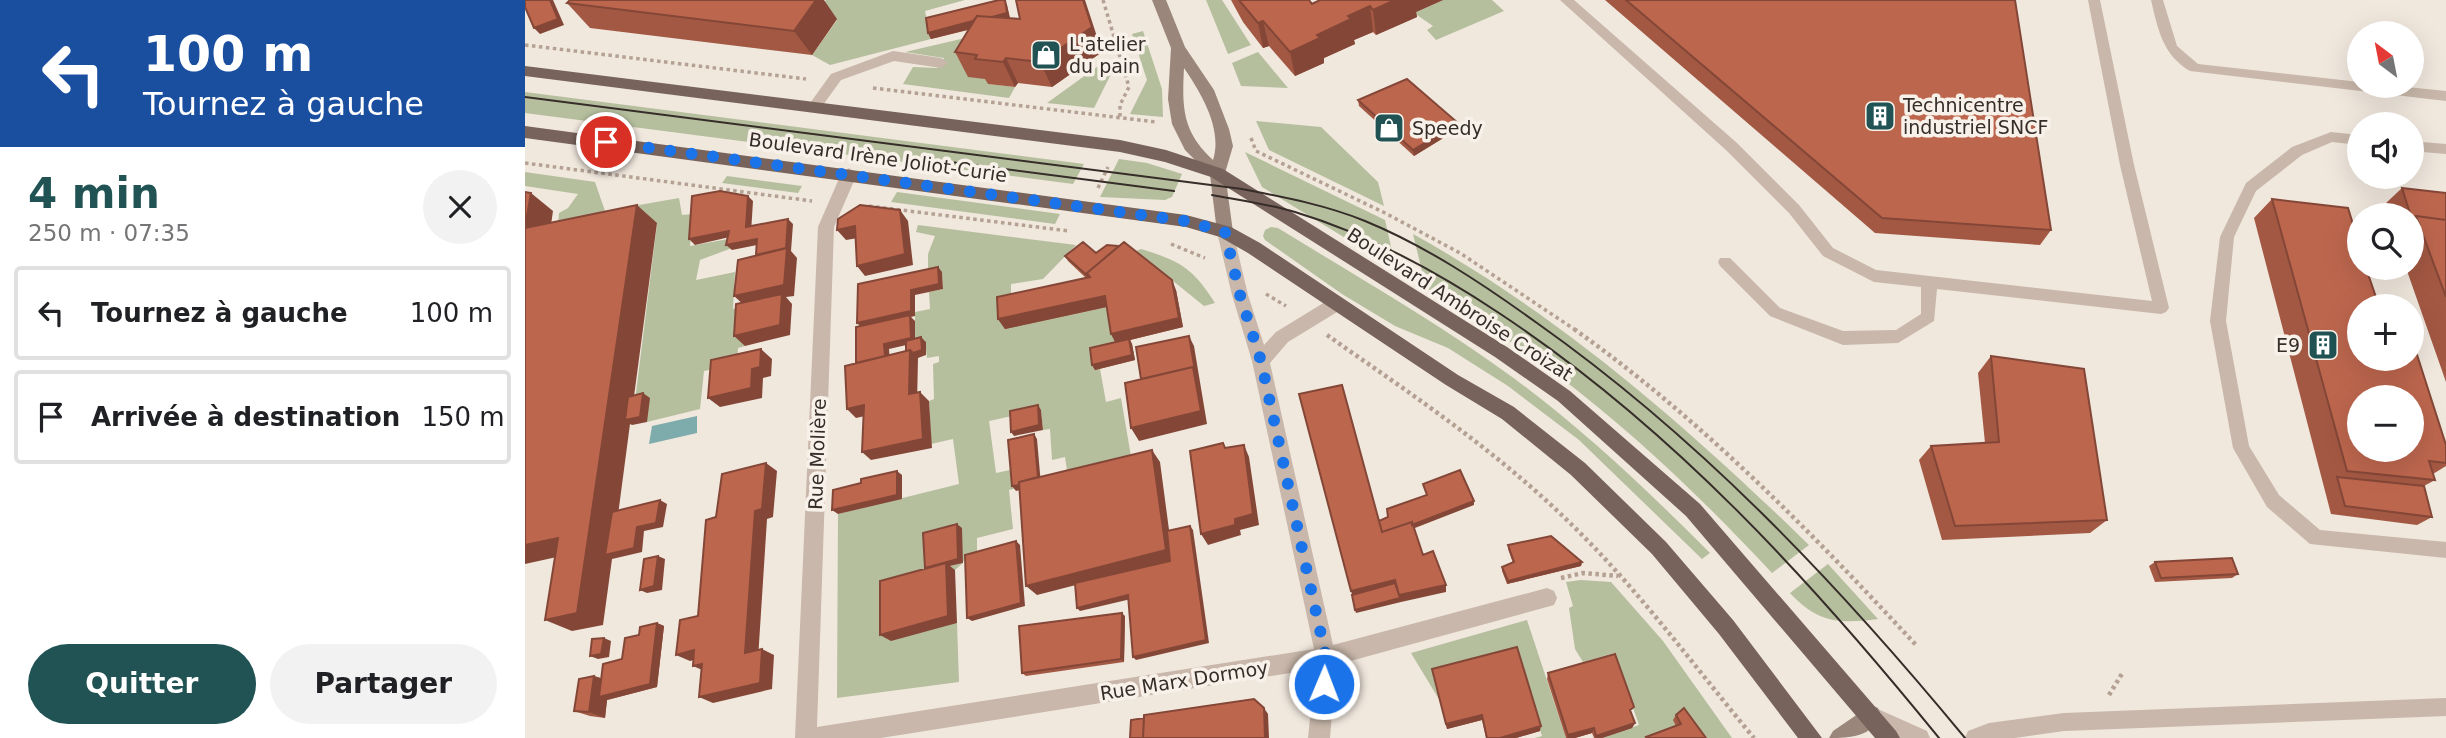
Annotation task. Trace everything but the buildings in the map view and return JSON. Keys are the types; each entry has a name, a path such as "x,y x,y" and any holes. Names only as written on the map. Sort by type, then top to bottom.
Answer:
{"main road":[{"name":"Boulevard Irène Joliot-Curie","path":"525,71 1120,146 1166,156 1217,173"},
{"name":"Boulevard Irène Joliot-Curie","path":"525,132 1186,221 1225,232"},
{"name":"Boulevard Ambroise Croizat","path":"1217,173 1501,352 1564,396 1693,510 1889,738"},
{"path":"1225,232 1254,248 1336,304 1508,413 1578,469 1659,548 1726,627 1811,738"}],"street":[{"path":"1159,0 1178,48 1207,90 1225,146 1217,173 1225,232 1261,361 1326,657 1319,738"},
{"path":"1178,48 1175,106 1180,125 1188,144 1217,173"},
{"name":"Rue Molière","path":"806,738 826,227 849,174"},
{"path":"1221,193 1257,197"},
{"path":"1261,361 1282,337 1307,319 1336,304"},
{"name":"Rue Marx Dormoy","path":"815,738 1326,657 1550,589"},
{"path":"1840,738 1871,715"}],"lane":[{"path":"1566,0 1733,147 1794,209 1828,252 1874,276 2068,300 2161,307 2127,165 2094,0"},
{"path":"2157,0 2172,51 2181,61 2195,68 2446,96"},
{"path":"813,109 836,77 893,57 941,63"},
{"path":"2347,139 2331,138 2297,150 2251,187 2227,237 2218,321 2241,449 2273,501 2316,538 2446,550"},
{"path":"2424,147 2446,149"},
{"path":"1724,262 1775,312 1843,338 1898,337 1929,317 1929,282"},
{"path":"1975,738 1989,732 2064,722 2446,707"},
{"path":"1871,715 1920,738"}],"path":[{"path":"1103,0 1129,87 1120,105 1119,117 1123,125"},
{"path":"1119,117 1180,125"},
{"path":"1221,129 1248,131 1256,151 1405,223 1462,255 1606,353 1740,469 1824,549 1916,645"},
{"path":"525,163 836,204 894,208 1058,231 1073,230"},
{"path":"1097,189 1108,166"},
{"path":"1159,240 1198,254 1307,319 1359,360 1472,437 1570,523 1620,576 1754,738"},
{"path":"1550,589 1583,573 1620,576"}],"green space":[{"path":"826,0 965,0 925,11 931,39 830,65 812,55 837,20 814,16"},
{"path":"1206,0 1222,0 1251,45 1228,54"},
{"path":"1443,0 1492,0 1504,11 1436,40 1427,30 1433,26 1414,13"},
{"path":"1143,31 1162,89 1163,117 1130,114 1147,80 1132,34"},
{"path":"974,36 990,79 989,84 1015,87 1009,98 903,84 913,67 937,68 944,58 905,52"},
{"path":"1258,52 1288,88 1241,86 1232,63"},
{"path":"1108,59 1112,72 1094,108 1047,103"},
{"path":"525,92 1084,164 1073,184 525,113"},
{"path":"1256,121 1321,127 1378,182 1384,206 1269,150"},
{"path":"1245,152 1385,220 1396,269 1262,187"},
{"path":"1119,159 1147,163 1182,174 1172,197 1165,200 1100,197"},
{"path":"525,172 595,182 605,211 679,198 682,215 693,214 690,246 734,238 732,248 700,260 696,280 735,272 733,309 745,306 745,346 738,348 737,364 704,371 700,409 647,422 635,401 657,224 557,234 559,213 568,208 578,194 525,186"},
{"path":"727,176 802,186 798,193 722,183"},
{"path":"897,192 1060,214 1055,224 891,202"},
{"path":"918,225 1076,245 1043,279 1011,284 1011,306 1005,328 1111,306 1117,347 1100,369 1106,402 1121,398 1133,468 1069,484 1065,457 1052,460 1050,429 1043,430 1041,410 989,421 996,473 1015,469 1016,488 1009,490 1013,529 977,538 977,557 930,571 963,563 955,570 890,588 957,623 959,682 837,698 838,514 959,484 953,439 931,444 929,401 934,399 933,364 939,362 939,356 927,358 925,340 915,343 915,312 930,309 929,292 943,289 942,272 928,275 928,254 935,236 916,232"},
{"path":"1278,228 1406,306 1512,377 1600,448 1710,553 1702,559 1579,440 1508,386 1448,348 1395,326 1342,294 1265,240 1265,230"},
{"path":"1413,234 1520,301 1621,376 1717,458 1809,545 1772,573 1668,469 1613,420 1524,351 1426,288"},
{"path":"1141,249 1184,267 1200,281 1215,303 1204,306 1136,251"},
{"path":"1828,564 1878,619 1829,619 1810,610 1790,593"},
{"path":"1566,582 1611,582 1663,641 1732,738 1698,738 1678,729 1654,738 1602,738 1639,725 1614,653 1583,662 1575,649 1569,608 1573,606"},
{"path":"1527,620 1566,738 1535,738 1542,736 1516,653 1433,676 1440,701 1411,653"}],"water":[{"path":"697,416 697,433 649,444 652,426"}],"tram line":[{"path":"525,97 1242,189 1320,206 1388,231 1432,254 1496,294 1597,368 1655,415 1765,516 1817,570 1868,624 1965,738"},
{"path":"935,160 1174,191"},
{"path":"1212,195 1295,212 1375,243 1426,268 1499,313 1562,357 1622,405 1735,509 1840,621 1939,738"}],"place":[{"name":"L'atelier du pain","path":"1046,55"},
{"name":"Technicentre industriel SNCF","path":"1880,116"},
{"name":"Speedy","path":"1389,128"},
{"name":"E9","path":"2323,345"}],"route":[{"path":"606,142 1186,221 1225,232 1240,295 1261,361 1326,657 1324,684"}]}
